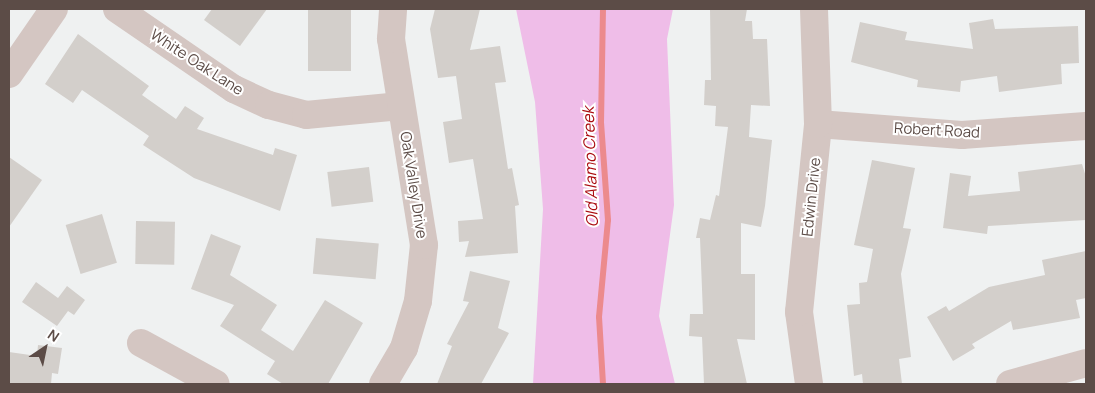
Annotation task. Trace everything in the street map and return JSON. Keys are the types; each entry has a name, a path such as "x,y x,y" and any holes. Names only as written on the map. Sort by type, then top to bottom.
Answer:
{"street":[{"path":"9,74 54,9"},
{"name":"White Oak Lane","path":"117,9 234,89 268,105 306,115 401,106"},
{"name":"Oak Valley Drive","path":"383,384 404,348 418,301 424,244 392,40 393,9"},
{"name":"Edwin Drive","path":"809,384 799,312 818,124 814,9"},
{"name":"Robert Road","path":"818,124 962,135 1086,126"},
{"path":"141,343 216,384"},
{"path":"1010,384 1086,363"}],"shaded area":[{"path":"516,9 673,9 667,39 674,205 659,316 675,384 533,384 543,209 535,102"}],"building":[{"path":"212,9 267,9 240,46 204,20"},
{"path":"308,9 351,9 351,71 308,71"},
{"path":"435,9 480,9 470,50 500,46 506,82 495,83 508,169 512,168 519,205 515,206 518,253 465,257 469,241 459,242 458,221 483,219 473,159 449,163 443,122 462,119 456,76 438,78 430,29"},
{"path":"710,9 747,9 745,21 752,21 753,39 767,39 770,106 751,105 749,137 772,140 765,206 761,227 741,223 741,274 755,274 755,340 737,339 747,384 704,384 702,337 689,336 690,314 703,314 700,238 696,238 700,218 710,220 716,195 719,196 728,127 715,126 716,106 704,105 705,80 711,80"},
{"path":"993,19 995,29 1078,26 1079,63 1061,64 1062,84 999,92 997,76 961,81 960,92 917,87 918,80 851,62 860,22 907,32 905,40 973,49 969,23"},
{"path":"78,34 149,86 142,95 176,119 185,106 204,118 197,129 273,155 275,148 297,155 280,211 194,178 143,145 149,136 82,90 73,103 45,84"},
{"path":"9,157 42,180 9,227"},
{"path":"872,160 915,168 903,228 911,229 901,274 911,357 899,359 902,384 863,384 862,374 854,376 847,305 860,304 859,283 867,282 873,249 854,245"},
{"path":"1082,164 1086,177 1086,220 988,226 987,234 943,228 950,173 971,176 968,196 1020,191 1018,172"},
{"path":"369,167 373,202 332,207 327,172"},
{"path":"102,214 117,263 81,274 66,225"},
{"path":"136,221 175,222 174,265 135,264"},
{"path":"211,234 241,246 230,275 277,305 261,330 293,351 325,300 363,323 328,384 283,384 267,374 275,361 220,326 234,305 191,289"},
{"path":"316,238 379,243 376,279 313,274"},
{"path":"1086,251 1086,298 1076,300 1080,318 1013,330 1011,321 972,344 975,348 953,361 927,317 946,306 949,311 989,287 1045,275 1042,260"},
{"path":"470,271 510,281 498,328 509,333 481,384 437,384 452,346 447,344 469,302 463,301"},
{"path":"36,282 58,298 67,286 85,300 74,315 68,311 57,326 22,302"},
{"path":"38,345 62,348 58,374 52,373 51,384 9,384 9,352 37,356"}],"waterway":[{"name":"Old Alamo Creek","path":"603,9 601,123 608,220 599,317 603,384"}]}
